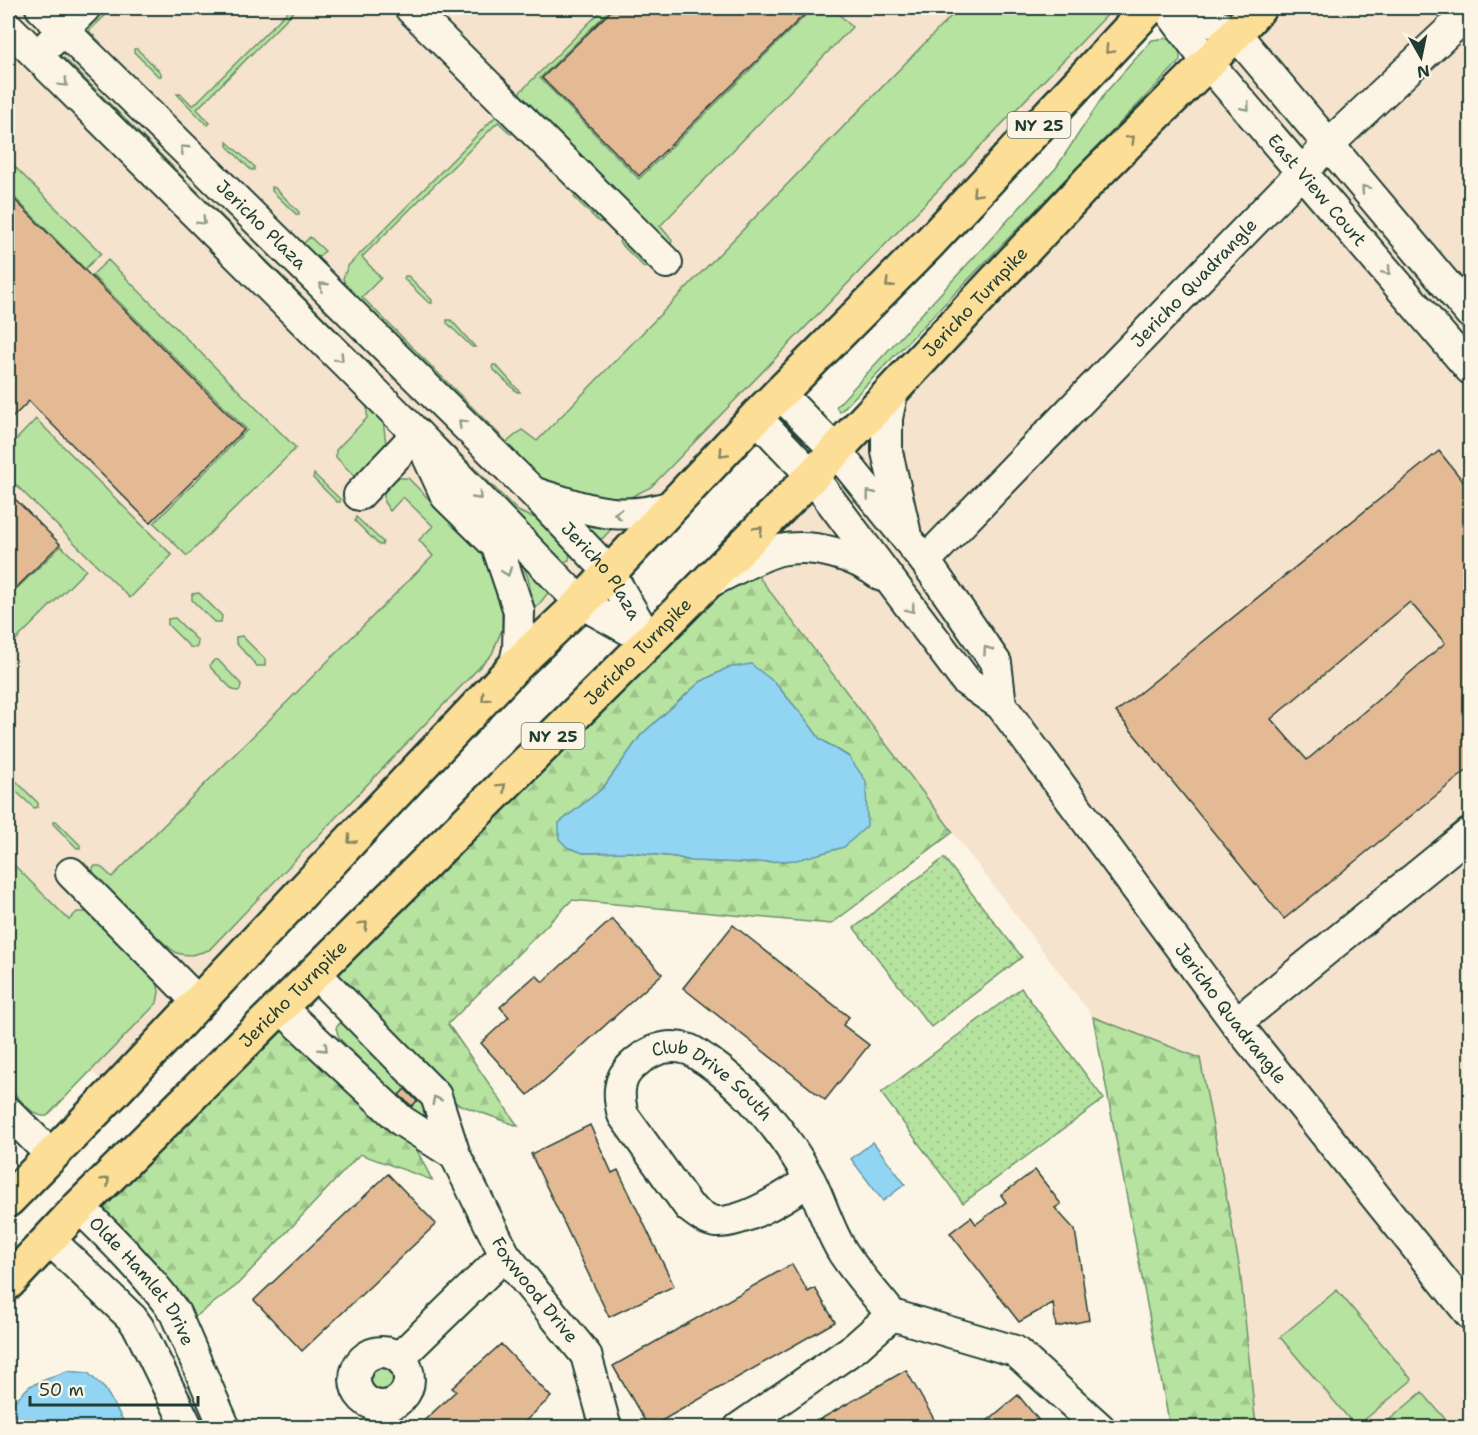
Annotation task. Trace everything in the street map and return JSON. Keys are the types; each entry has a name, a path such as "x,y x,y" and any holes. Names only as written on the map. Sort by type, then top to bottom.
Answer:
{"main road":[{"name":"NY 25","path":"8,1200 112,1094 514,667 582,603 756,417 930,242 1149,8"},
{"name":"Jericho Turnpike","path":"8,1283 79,1207 812,476 1089,180 1208,63 1259,8"}],"street":[{"name":"Jericho Plaza","path":"40,8 534,493 610,573 649,641"},
{"path":"37,56 85,8"},
{"path":"410,8 667,262"},
{"name":"East View Court","path":"1167,8 1208,63 1470,369"},
{"name":"East View Court","path":"1181,8 1235,33 1470,313"},
{"name":"Jericho Quadrangle","path":"916,550 1328,145 1470,11"},
{"name":"Jericho Plaza","path":"8,27 419,436 582,603 649,641"},
{"name":"Jericho Quadrangle","path":"893,390 887,418 887,452 916,550"},
{"name":"Jericho Quadrangle","path":"780,394 836,451 916,550 996,663 1001,705"},
{"name":"Jericho Quadrangle","path":"756,417 812,476 966,681 1001,705 1236,1023 1470,1314"},
{"path":"359,495 419,436 446,496 497,546 519,611 518,650 514,667"},
{"path":"534,493 601,513 625,515 650,513 675,505"},
{"name":"Jericho Quadrangle","path":"706,584 779,550 815,548 849,559 877,572 891,583"},
{"path":"1236,1023 1470,833"},
{"path":"71,873 198,1002"},
{"name":"Foxwood Drive","path":"315,973 436,1096 455,1155 505,1255 586,1355 606,1428"},
{"path":"281,1008 402,1121 455,1155"},
{"name":"Club Drive South","path":"810,1180 769,1206 734,1219 716,1222 704,1218 688,1207 623,1114 619,1099 621,1081 630,1067 646,1054 667,1047 689,1049 721,1071 769,1118 810,1180 844,1254 892,1315"},
{"path":"8,1112 51,1155"},
{"name":"Olde Hamlet Drive","path":"79,1207 109,1236 165,1298 175,1313 225,1428"},
{"name":"Olde Hamlet Drive","path":"49,1239 132,1318 188,1428"},
{"path":"400,1357 505,1255"},
{"path":"739,1428 856,1347 892,1315 1014,1351 1100,1428"}],"shaded area":[{"path":"8,8 1130,8 101,1080 8,992"},
{"path":"1259,8 1470,8 1470,1427 1256,1427 1240,1269 1200,1058 1093,1017 749,564"}],"green space":[{"path":"107,8 113,8 89,31 101,43 100,50 298,249 310,237 325,251 309,261 82,32"},
{"path":"291,8 297,8 197,109 210,123 206,124 177,94 181,94 193,106"},
{"path":"604,8 612,8 540,78 639,179 813,8 833,8 852,27 660,226 672,240 671,245 666,245 519,97 520,92"},
{"path":"959,8 1114,8 651,487 627,499 588,499 535,477 347,291 343,278 348,266 495,117 499,116 515,130 514,133 511,134 498,122 362,257 381,278 362,297 507,442 522,430 537,441"},
{"path":"1166,38 1180,48 1180,61 840,412 836,407 1056,168 1106,92 1152,40"},
{"path":"134,49 137,49 161,73 161,76 158,76 134,52"},
{"path":"64,58 183,177 182,181 61,59"},
{"path":"227,142 254,166 254,170 251,170 227,146"},
{"path":"8,160 101,253 85,269 8,191"},
{"path":"190,184 370,364 370,367 186,185"},
{"path":"272,187 299,212 299,215 272,191"},
{"path":"575,195 602,219 602,222 599,222 574,197"},
{"path":"623,240 647,266 645,268 619,242"},
{"path":"108,260 296,448 187,556 154,523 247,430 92,275"},
{"path":"408,276 432,300 432,303 429,303 404,279"},
{"path":"447,320 451,320 475,347 472,347 447,323"},
{"path":"496,365 520,392 517,392 492,368"},
{"path":"376,371 518,511 541,521 558,535 566,545 570,555 569,560 564,562 375,374"},
{"path":"358,391 383,420 386,444 376,468 362,478 354,476 336,457 336,450 367,418 367,407 355,394"},
{"path":"36,419 172,555 130,598 8,477 8,448"},
{"path":"314,474 340,499 340,502 337,502 313,478"},
{"path":"397,478 408,478 485,556 502,602 502,629 492,654 209,950 190,955 177,953 100,881 93,871 94,866 100,866 112,877 433,556 419,540 433,526 403,497 390,511 384,502 384,492"},
{"path":"356,517 383,542 382,545 379,545 355,521"},
{"path":"576,518 616,524 603,538 597,540"},
{"path":"61,546 86,570 8,648 8,597"},
{"path":"521,561 551,589 536,608 534,608 528,578"},
{"path":"749,564 953,832 831,924 572,900 448,1024 518,1126 436,1096 315,973","holes":["727,668 774,682 820,739 850,757 796,860 747,863 691,861 630,852 583,853 559,823 603,788 641,735 700,682"]},
{"path":"199,593 222,616 221,622 214,622 192,600 192,594"},
{"path":"175,618 198,641 197,648 190,647 168,625 168,619"},
{"path":"242,636 265,659 265,666 257,666 236,643 236,637"},
{"path":"214,660 218,660 241,684 240,690 233,690 211,668 210,665"},
{"path":"10,778 13,778 38,803 38,807 34,808 8,784"},
{"path":"53,821 56,821 80,845 80,848 77,848 53,824"},
{"path":"944,858 1022,957 931,1027 854,928"},
{"path":"8,859 69,920 77,912 89,912 157,980 159,992 157,1003 47,1116 41,1116 30,1110 8,1086"},
{"path":"1021,988 1104,1099 963,1203 881,1093"},
{"path":"281,1008 402,1121 432,1180 360,1154 236,1286 191,1320 89,1197"},
{"path":"1093,1017 1200,1058 1240,1269 1256,1427 1170,1427"},
{"path":"344,1023 430,1102 431,1115 427,1118 415,1114 339,1038 336,1028 339,1024"},
{"path":"1337,1290 1412,1380 1356,1427 1280,1337"},
{"path":"382,1358 397,1364 403,1379 397,1394 382,1400 367,1394 361,1379 367,1364"},
{"path":"1422,1392 1452,1427 1381,1427"}],"water":[{"path":"751,664 774,682 820,739 849,757 866,781 867,826 844,847 797,860 748,863 691,861 630,852 583,853 567,847 559,839 559,823 603,788 641,735 700,682 727,668"},
{"path":"873,1142 905,1184 883,1201 851,1159"},
{"path":"67,1371 88,1373 105,1389 127,1427 8,1427 8,1407 30,1386"}],"building":[{"path":"614,8 811,8 639,176 542,78"},
{"path":"8,193 244,430 150,523 29,401 8,422"},
{"path":"1439,451 1470,490 1470,768 1284,919 1116,712","holes":["1410,602 1445,643 1307,760 1271,719"]},
{"path":"8,492 60,544 8,596"},
{"path":"612,919 662,974 528,1095 481,1043 509,1017 500,1007 536,975 543,982"},
{"path":"733,925 849,1017 843,1025 869,1045 825,1100 683,988"},
{"path":"405,1089 417,1101 412,1106 399,1095"},
{"path":"590,1125 612,1173 618,1170 674,1286 609,1317 531,1154"},
{"path":"1035,1170 1061,1204 1055,1208 1075,1230 1089,1320 1056,1327 1053,1303 1019,1322 950,1233 971,1217 976,1224 1006,1202 1001,1195"},
{"path":"388,1174 436,1224 302,1351 254,1300"},
{"path":"792,1264 808,1292 815,1288 835,1322 649,1428 613,1366"},
{"path":"501,1344 551,1397 518,1428 416,1428 456,1391 452,1388"},
{"path":"906,1370 939,1428 805,1428"},
{"path":"1018,1395 1045,1428 979,1428"}]}
